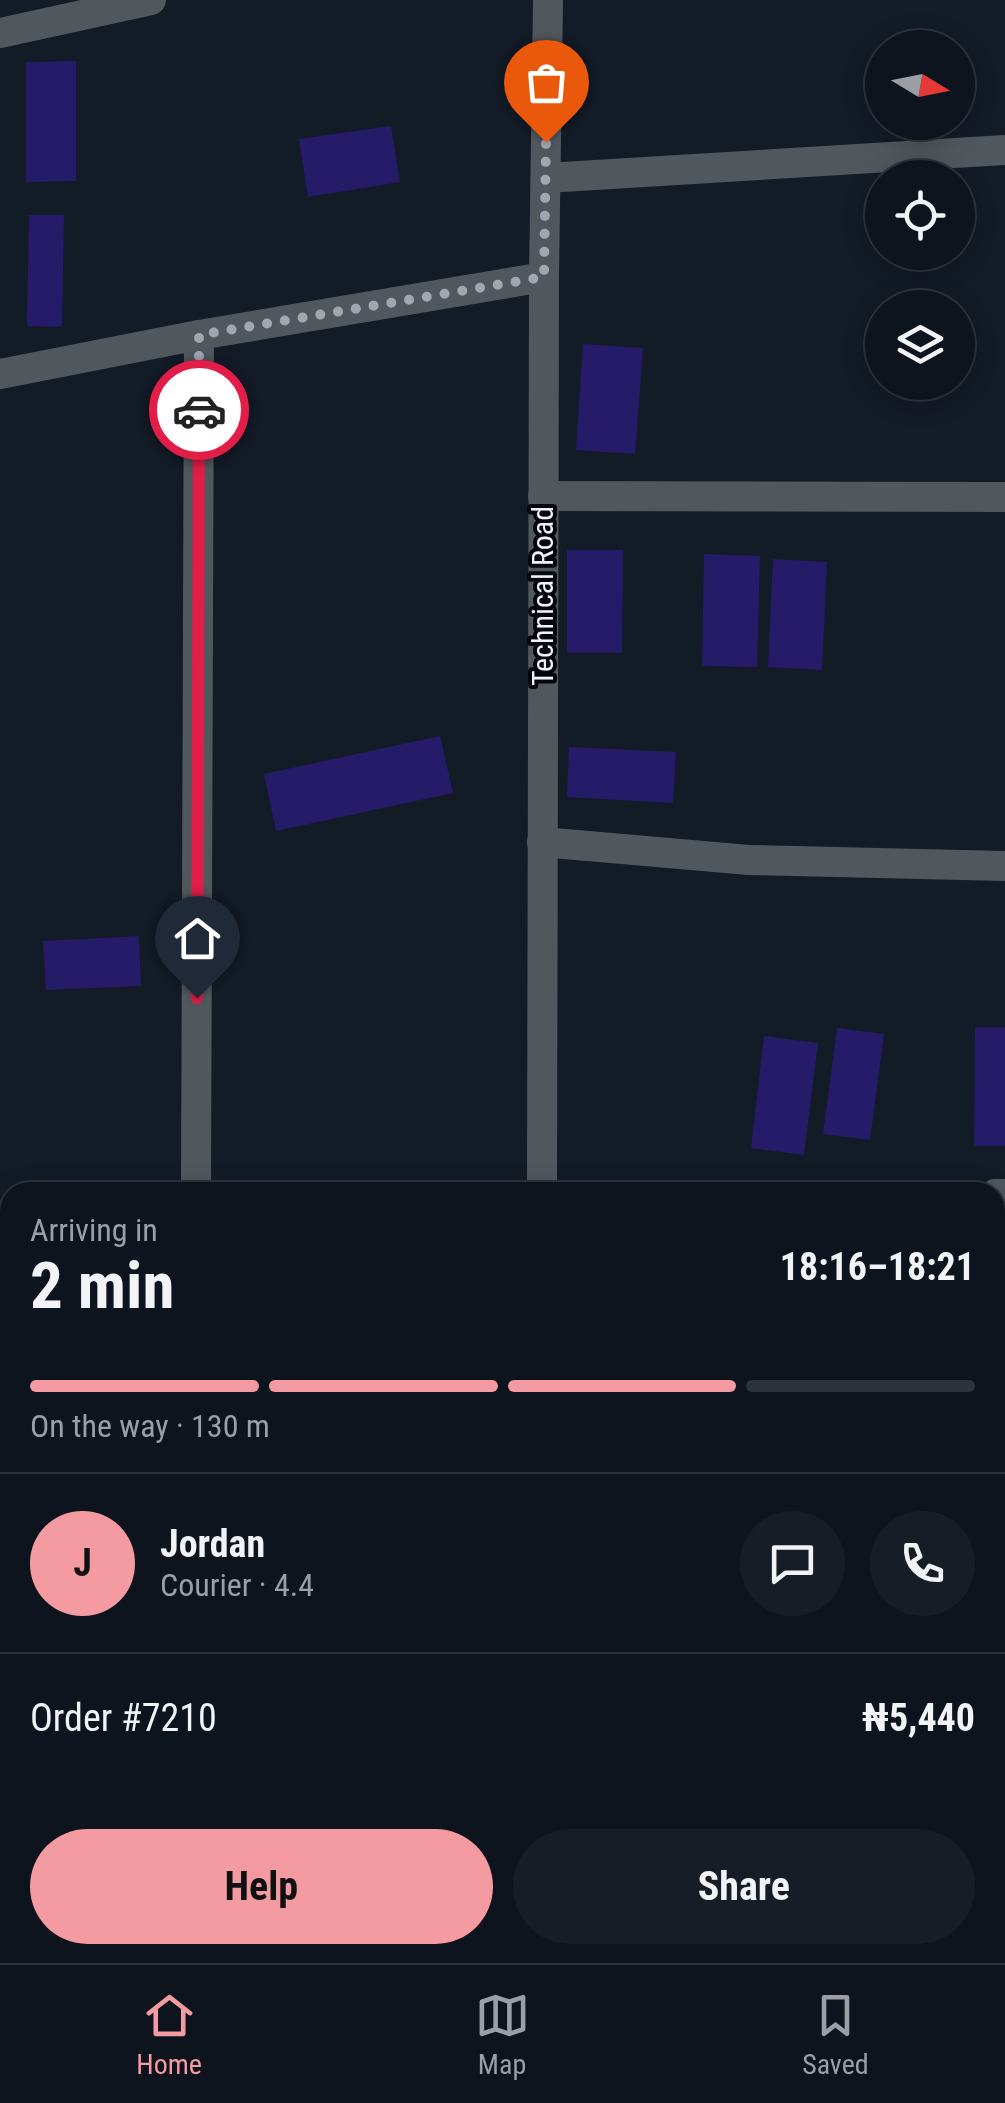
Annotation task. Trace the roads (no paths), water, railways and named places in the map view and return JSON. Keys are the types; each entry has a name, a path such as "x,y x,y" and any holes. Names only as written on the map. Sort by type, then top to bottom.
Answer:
{"street":[{"path":"0,33 151,0"},
{"name":"Technical Road","path":"542,1182 548,0"},
{"path":"546,178 1005,150"},
{"path":"0,374 199,335 544,277"},
{"path":"196,1182 199,335"},
{"path":"543,496 1005,497"},
{"path":"542,842 748,860 1005,866"}]}
